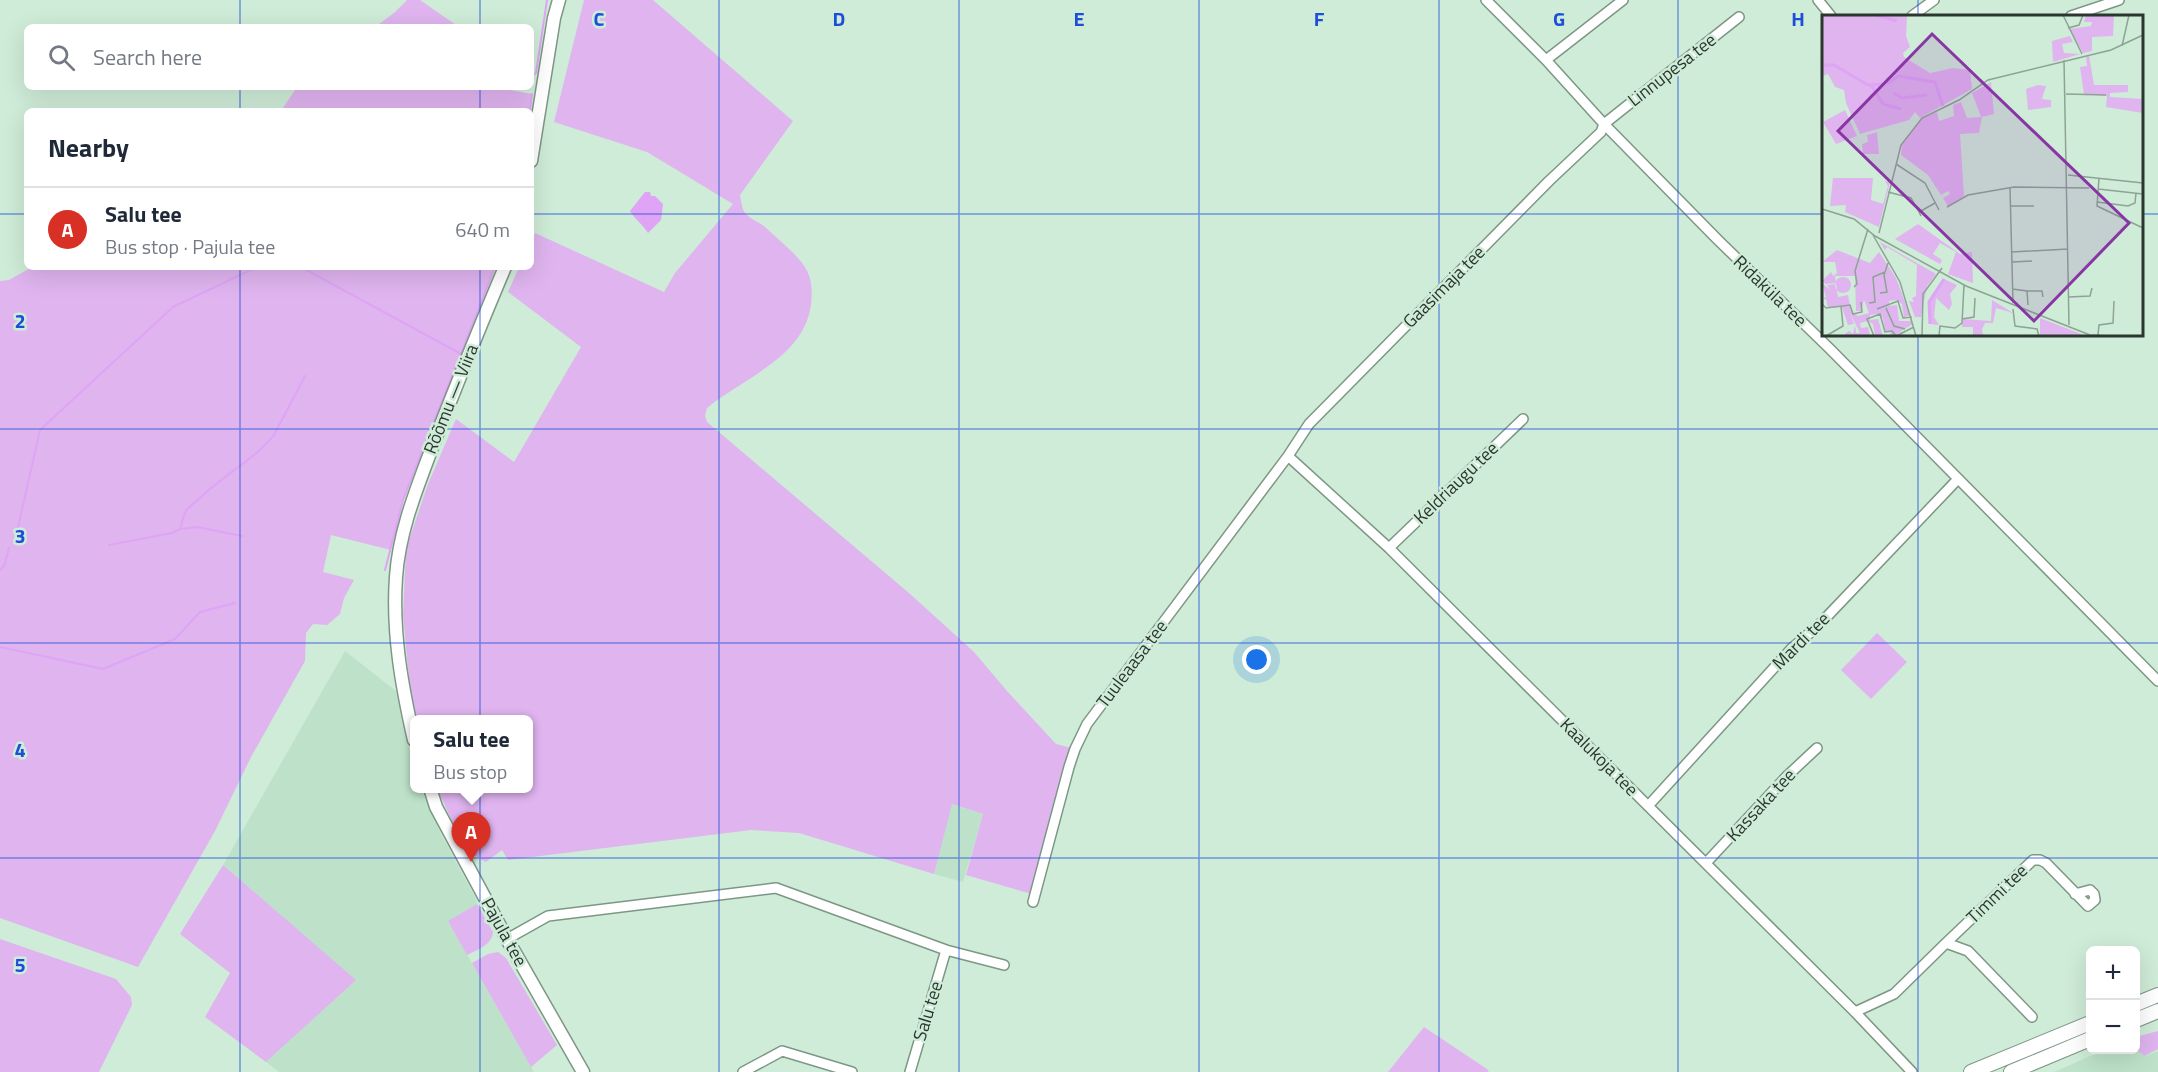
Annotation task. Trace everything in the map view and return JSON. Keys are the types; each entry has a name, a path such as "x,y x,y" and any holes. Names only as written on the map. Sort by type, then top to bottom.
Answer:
{"main road":[{"path":"2140,1002 2158,995"},
{"path":"2140,1018 2158,1011"},
{"path":"1971,1072 2086,1025"},
{"path":"2012,1072 2086,1041"}],"street":[{"path":"534,142 554,18 559,0"},
{"name":"Ridaküla tee","path":"1486,0 1718,240 1838,357 2158,681"},
{"path":"1546,60 1623,0"},
{"path":"1818,0 1830,15"},
{"path":"1913,15 1934,0"},
{"path":"2074,15 2119,0"},
{"name":"Linnupesa tee","path":"1604,124 1739,17"},
{"name":"Gaasimaja tee","path":"1288,456 1309,424 1549,181 1601,132 1604,124"},
{"name":"Rõõmu — Viira","path":"410,721 401,677 396,632 396,577 403,533 415,493 445,413 504,270"},
{"name":"Keldriaugu tee","path":"1389,548 1523,419"},
{"name":"Kaalukoja tee","path":"1288,456 1389,548 1855,1012 1905,1068 1912,1072"},
{"name":"Tuuleaasa tee","path":"1033,902 1069,767 1087,724 1288,456"},
{"name":"Mardi tee","path":"1648,806 1792,648 1818,626 1958,480"},
{"name":"Kassaka tee","path":"1706,863 1817,747"},
{"name":"Pajula tee","path":"431,793 436,807 507,939 583,1072"},
{"name":"Timmi tee","path":"1855,1012 1894,994 2032,860 2046,863 2075,894"},
{"path":"507,939 548,916 776,888 946,950 1004,965"},
{"name":"Timmi tee","path":"1946,943 1960,946 1968,951 2032,1017"},
{"name":"Salu tee","path":"910,1072 946,950"},
{"path":"743,1072 782,1051 852,1072"}],"shaded area":[{"path":"407,0 420,0 455,24 379,24"},
{"path":"584,0 653,0 793,121 740,195 745,213 764,226 788,248 808,272 812,294 806,322 797,338 785,352 770,365 707,408 705,416 707,422 909,593 974,652 1056,744 1075,749 1035,895 966,875 983,814 952,804 934,874 799,833 751,830 508,860 502,850 486,862 470,851 464,843 439,793 533,793 533,715 416,715 410,690 403,615 406,549 428,484 456,419 514,462 581,347 508,292 518,270 534,270 535,233 664,292 675,273 733,204 647,152 554,122"},
{"path":"295,90 510,90 532,94 530,108 283,108"},
{"path":"645,192 650,192 651,196 655,196 663,204 661,220 648,233 630,211"},
{"path":"27,270 494,270 403,500 391,550 331,535 323,572 354,580 344,598 340,614 327,625 313,624 306,633 305,661 251,757 215,831 138,967 0,918 0,281 9,280"},
{"path":"1877,633 1907,662 1871,699 1841,670"},
{"path":"345,651 396,691 410,752 410,793 423,793 441,834 476,899 477,904 448,921 534,1072 279,1072 266,1062 355,980 223,865"},
{"path":"951,804 983,814 963,882 934,874"},
{"path":"223,865 356,980 266,1062 205,1017 230,973 180,934"},
{"path":"477,904 493,932 487,943 467,955 448,921"},
{"path":"0,939 116,979 131,997 132,1005 99,1072 0,1072"},
{"path":"498,952 506,958 557,1045 531,1067 472,963 488,954"},
{"path":"1424,1027 1487,1069 1489,1072 1388,1072"},
{"path":"2158,1031 2158,1049 2144,1056 2140,1052 2140,1036"},
{"path":"2158,1051 2158,1072 2054,1072 2095,1054 2140,1052 2144,1056"}],"waterway":[{"path":"534,74 547,0"},
{"path":"530,108 532,94"},
{"path":"16,536 40,430 173,307 251,270"},
{"path":"307,270 461,354"},
{"path":"385,570 403,500 494,270"},
{"path":"109,545 172,533 180,529 189,507 257,452 274,435 305,376"},
{"path":"180,529 197,527 242,536"},
{"path":"0,570 4,566 9,548"},
{"path":"0,647 103,669 175,639 200,612 235,603"}],"place":[{"name":"Salu tee","path":"471,862"}]}
